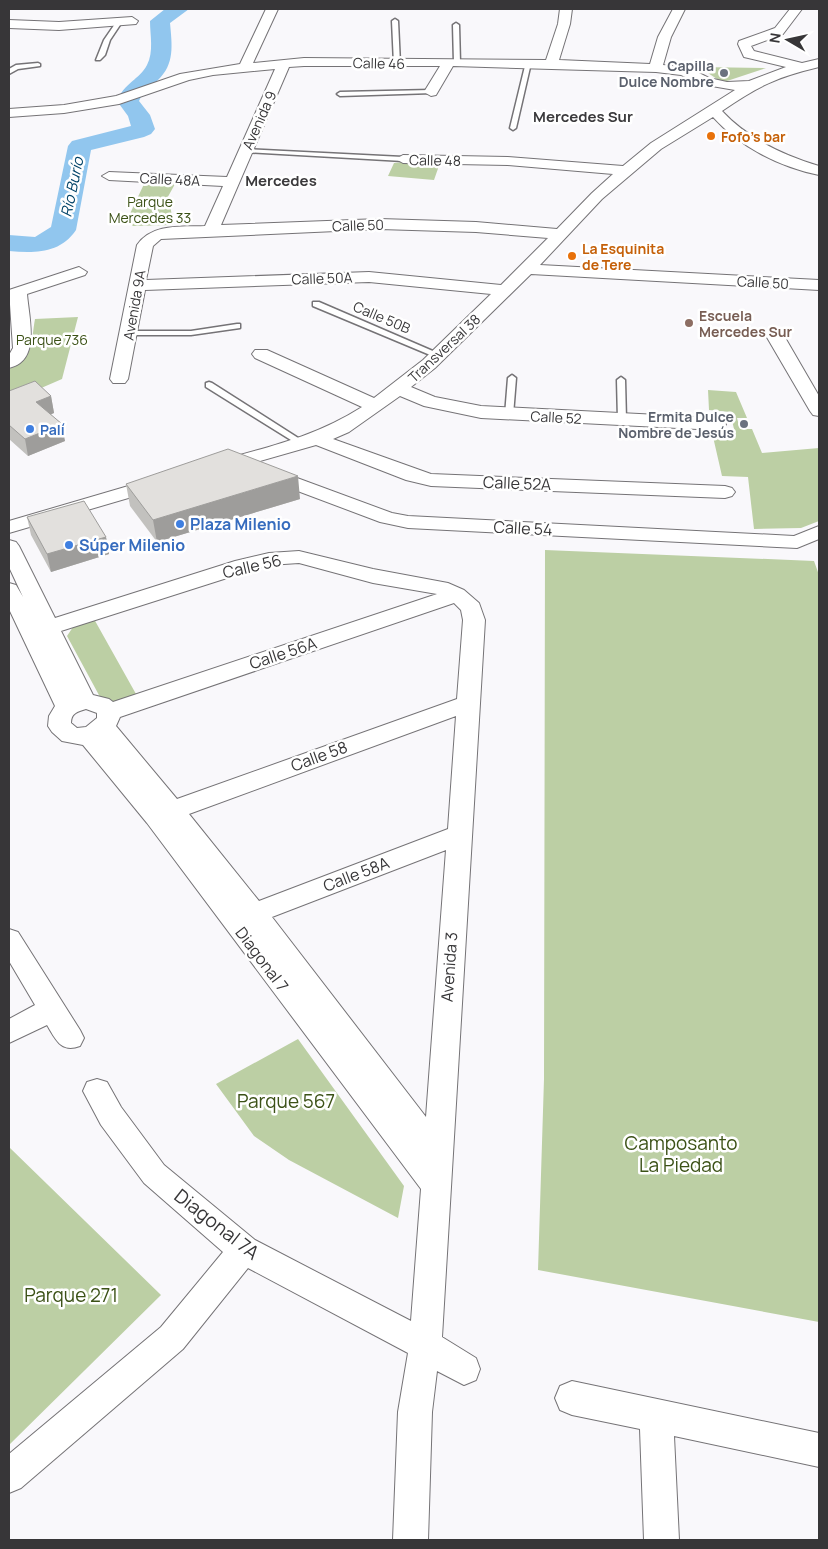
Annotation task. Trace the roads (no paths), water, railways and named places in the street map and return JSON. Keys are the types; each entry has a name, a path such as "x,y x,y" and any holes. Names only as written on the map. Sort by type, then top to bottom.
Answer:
{"street":[{"path":"89,25 107,9"},
{"path":"245,67 272,9"},
{"path":"551,64 564,24 566,9"},
{"path":"656,68 659,51 668,28 680,9"},
{"path":"796,9 779,31 744,44 749,54 801,67"},
{"path":"9,24 39,26 126,22"},
{"path":"659,51 668,63 684,70"},
{"path":"431,92 452,63"},
{"name":"Calle 46","path":"9,113 64,109 119,100 197,74 284,64 528,63 656,68 684,70 706,81 726,86 751,85"},
{"name":"Transversal 38","path":"200,472 310,441 342,428 376,406 438,355 506,291 560,234 625,171 656,146 698,121 751,85 801,67 819,63"},
{"name":"Avenida 9","path":"211,231 284,64"},
{"path":"706,81 709,92 708,102 698,121 745,138 772,153 819,170"},
{"path":"714,110 745,138"},
{"name":"Calle 48","path":"403,159 508,161 625,171"},
{"name":"Calle 48A","path":"109,176 232,182"},
{"name":"Calle 50","path":"156,236 170,232 425,225 560,234"},
{"name":"Avenida 9A","path":"119,379 145,245 156,236"},
{"name":"Calle 50","path":"527,270 819,285"},
{"path":"9,363 19,356 22,348 14,293 79,272"},
{"name":"Calle 50A","path":"137,285 369,277 506,291"},
{"path":"774,334 819,412"},
{"path":"261,354 376,406"},
{"name":"Calle 52","path":"399,389 430,402 453,408 509,415 717,424"},
{"name":"Calle 52A","path":"310,441 413,476 431,480 725,492"},
{"name":"Calle 54","path":"236,462 387,518 408,522 797,542 819,532"},
{"path":"9,528 173,479"},
{"path":"9,546 42,630 76,704 60,716 60,726 63,730 74,735 100,725"},
{"name":"Calle 56","path":"42,630 269,559 299,557 322,561 373,576 441,588 457,596"},
{"path":"9,590 42,630"},
{"name":"Avenida 3","path":"411,1540 415,1412 425,1346 466,704 474,620 471,608 457,596"},
{"name":"Calle 56A","path":"100,725 457,596"},
{"name":"Diagonal 7","path":"76,704 98,702 100,725 164,813 244,917 436,1153"},
{"name":"Calle 58","path":"164,813 466,704"},
{"name":"Calle 58A","path":"244,917 458,835"},
{"name":"Diagonal 7","path":"244,917 434,1185"},
{"path":"9,939 70,1038"},
{"path":"9,1032 52,1010"},
{"name":"Diagonal 7A","path":"97,1091 110,1116 154,1174 244,1250 425,1346 464,1369"},
{"path":"9,1476 172,1338 244,1250"},
{"path":"572,1398 819,1450"},
{"path":"656,1417 661,1540"}],"lane":[{"path":"395,21 397,64"},
{"path":"98,59 102,55 106,40 126,22"},
{"path":"452,63 456,25"},
{"path":"513,128 528,63"},
{"path":"9,72 16,67 38,64"},
{"path":"340,94 431,92"},
{"name":"Calle 48","path":"245,151 403,159"},
{"name":"Calle 50B","path":"316,304 438,355"},
{"path":"129,333 191,334 237,326"},
{"path":"509,415 512,378"},
{"path":"621,380 622,420"},
{"path":"208,385 310,441"}],"waterway":[{"name":"Río Burío","path":"9,243 40,245 63,230 80,146 95,140 128,134 143,129 139,115 128,101 133,90 151,75 158,65 161,49 160,21 179,9"}],"place":[{"name":"Capilla Dulce Nombre","path":"724,73"},
{"name":"Fofo's bar","path":"711,136"},
{"name":"La Esquinita de Tere","path":"572,256"},
{"name":"Escuela Mercedes Sur","path":"689,323"},
{"name":"Ermita Dulce Nombre de Jesús","path":"744,424"},
{"name":"Palí","path":"30,429"},
{"name":"Plaza Milenio","path":"180,524"},
{"name":"Súper Milenio","path":"69,545"}],"district":[{"name":"Mercedes Sur","path":"583,116"},
{"name":"Mercedes","path":"281,180"}],"park label":[{"name":"Parque Mercedes 33","path":"150,210"},
{"name":"Parque 736","path":"52,339"},
{"name":"Parque 567","path":"286,1101"},
{"name":"Camposanto La Piedad","path":"681,1154"},
{"name":"Parque 271","path":"71,1295"}]}
